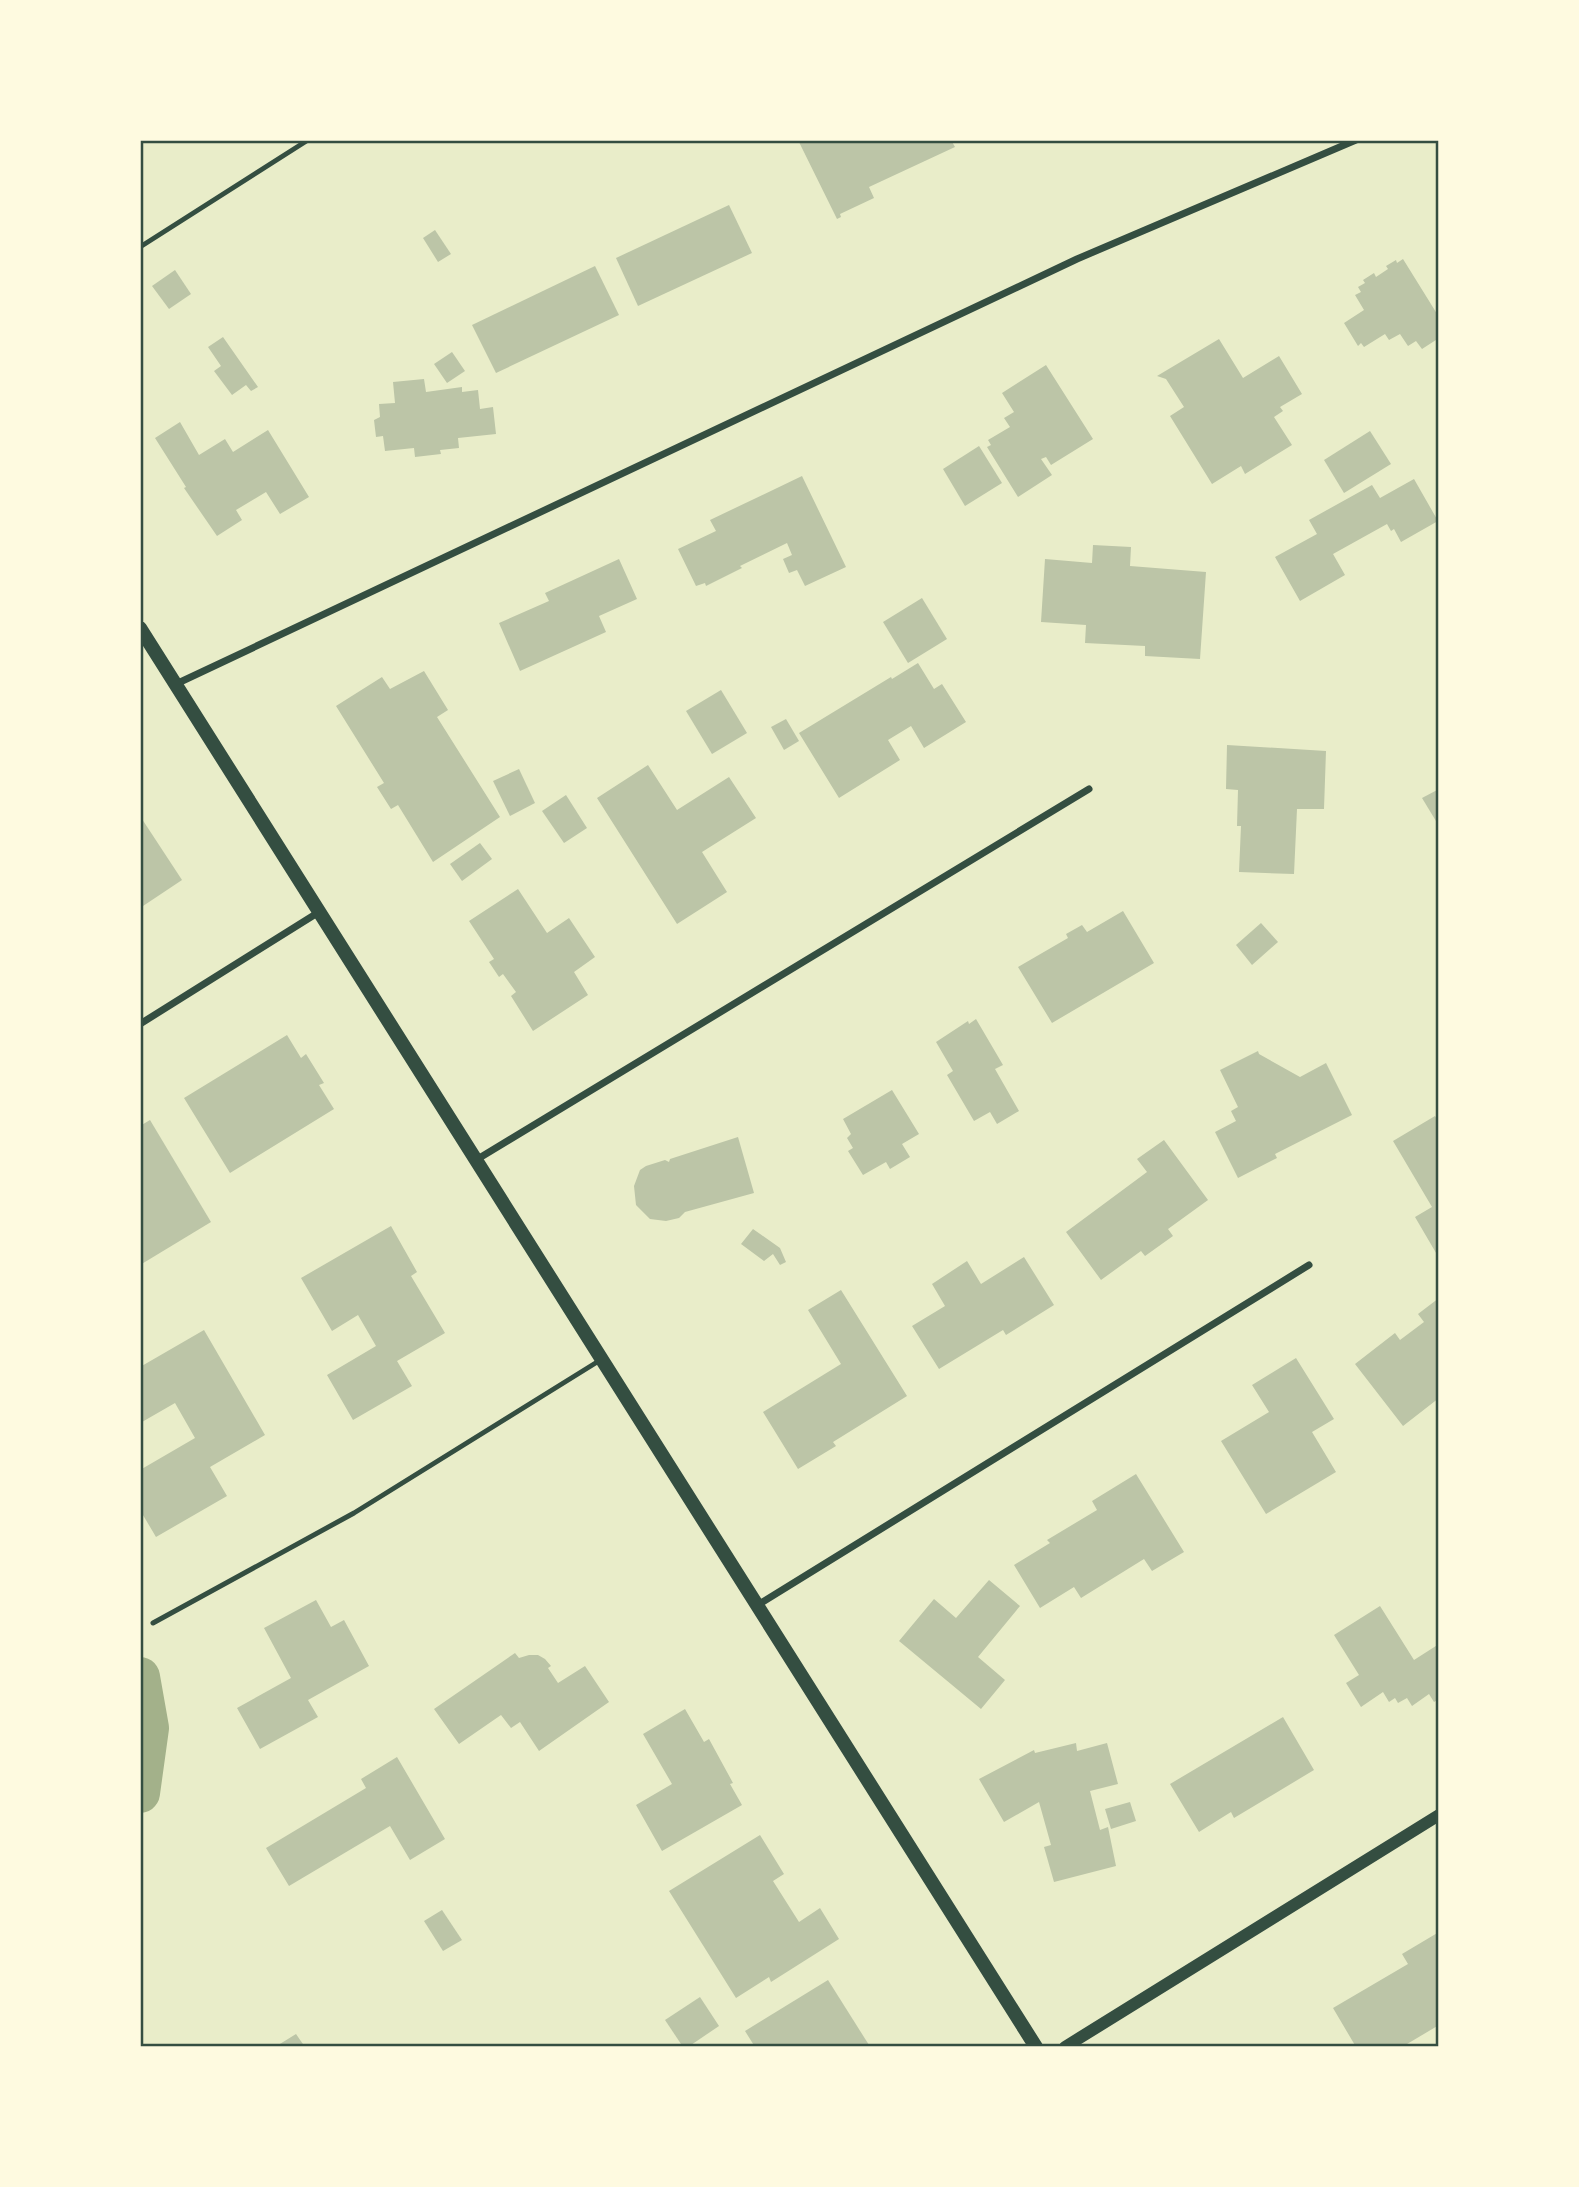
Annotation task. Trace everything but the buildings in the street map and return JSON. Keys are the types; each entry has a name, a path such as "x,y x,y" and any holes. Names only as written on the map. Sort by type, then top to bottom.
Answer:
{"main road":[{"path":"140,628 1036,2047"}],"street":[{"path":"176,684 1077,259 1356,140"},
{"path":"476,1160 1089,789"},
{"path":"140,1024 319,912"},
{"path":"756,1606 1309,1265"},
{"path":"1065,2047 1439,1815"}],"lane":[{"path":"140,247 308,140"},
{"path":"153,1623 354,1513 602,1359"}],"waterway":[{"path":"140,1677 149,1728 140,1793"}]}
